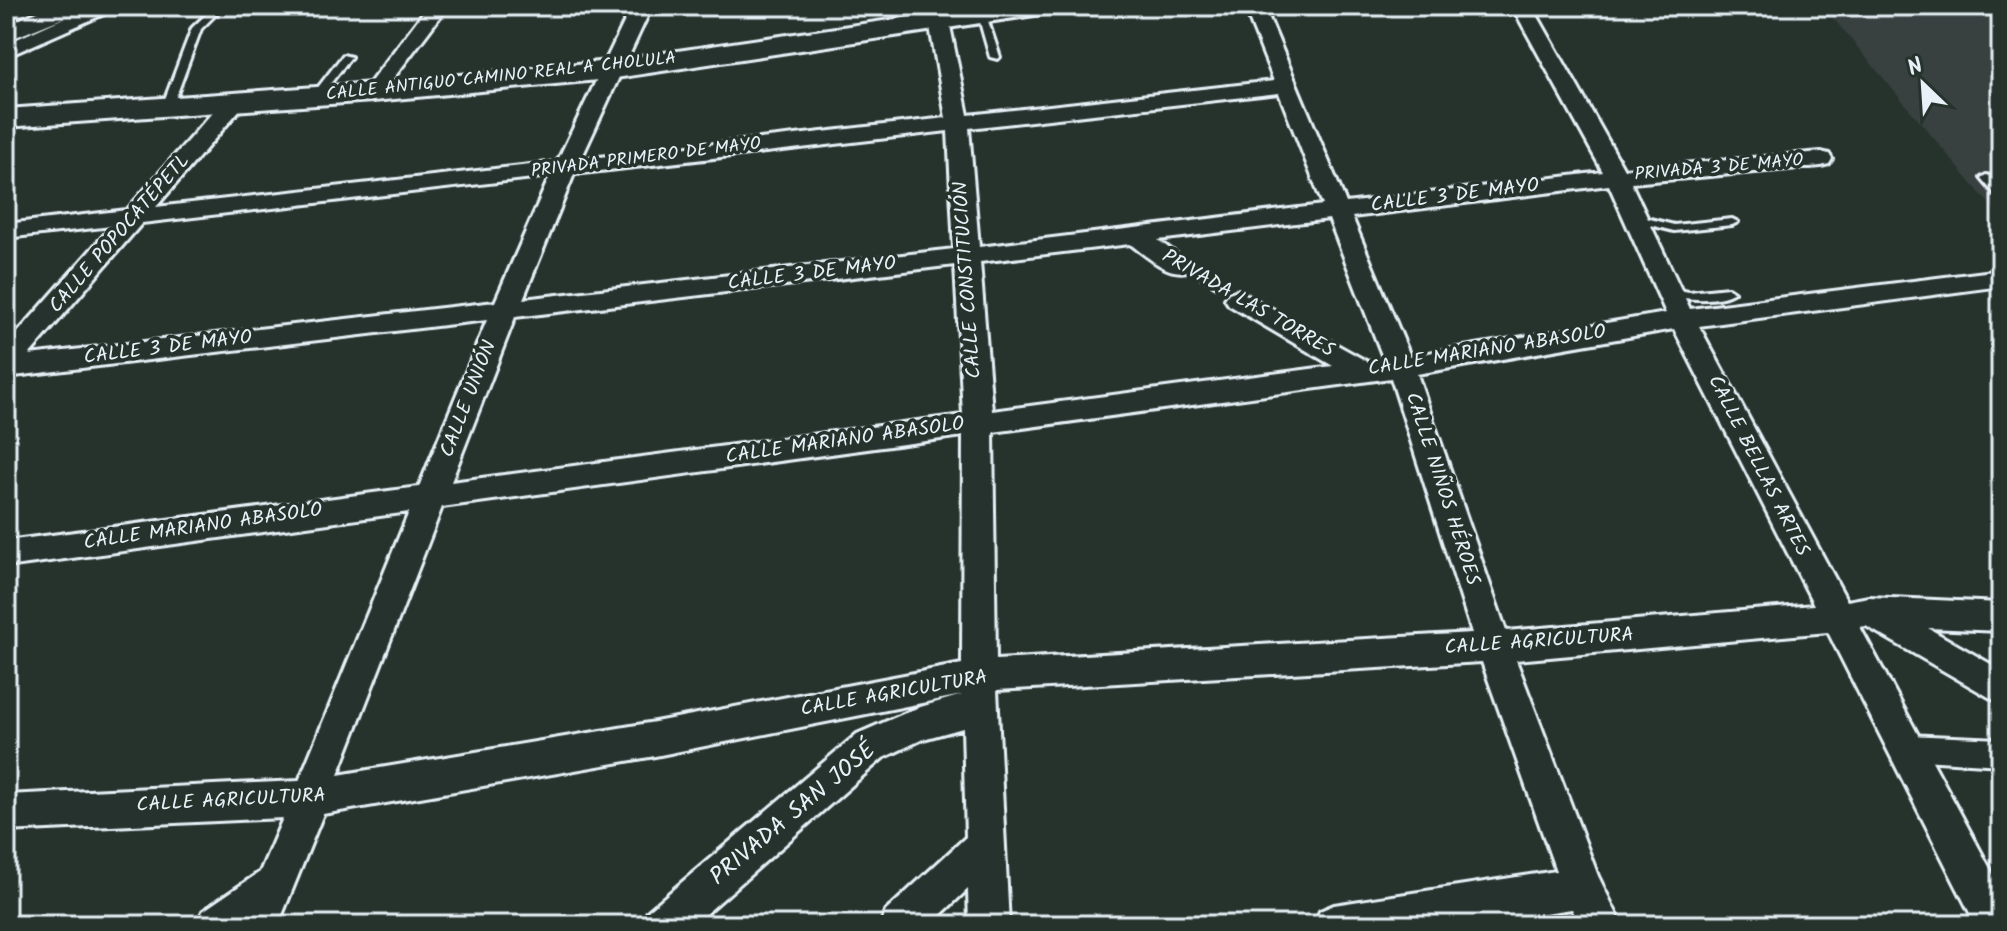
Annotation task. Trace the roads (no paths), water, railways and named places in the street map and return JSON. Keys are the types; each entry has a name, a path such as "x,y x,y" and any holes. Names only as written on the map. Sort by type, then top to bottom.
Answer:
{"main road":[{"name":"CALLE ANTIGUO CAMINO REAL A CHOLULA","path":"6,118 373,92 609,70 940,13 982,15 1023,7"}],"street":[{"path":"6,34 72,6"},
{"path":"6,51 106,6"},
{"path":"373,92 438,6"},
{"name":"CALLE UNIÓN","path":"258,925 312,798 504,309 609,70 642,6"},
{"name":"CALLE NIÑOS HÉROES","path":"1254,6 1401,367 1494,647 1582,887 1602,925"},
{"name":"CALLE BELLAS ARTES","path":"1522,6 1617,177 1668,292 1852,614 1906,747 1998,925"},
{"name":"CALLE CONSTITUCIÓN","path":"940,13 958,122 978,423 980,692 989,925"},
{"name":"PRIVADA PRIMERO DE MAYO","path":"6,231 1286,86"},
{"name":"CALLE POPOCATÉPETL","path":"6,365 234,102"},
{"name":"PRIVADA 3 DE MAYO","path":"1617,177 1821,159"},
{"name":"CALLE 3 DE MAYO","path":"6,365 966,256 1617,177"},
{"name":"PRIVADA LAS TORRES","path":"1135,236 1178,265"},
{"name":"CALLE MARIANO ABASOLO","path":"6,554 1401,367 1683,319 2001,278"},
{"name":"PRIVADA LAS TORRES","path":"1238,299 1363,371"},
{"path":"1852,614 2001,688"},
{"name":"CALLE AGRICULTURA","path":"6,813 312,798 655,739 980,692 1852,614 2001,617"},
{"name":"PRIVADA SAN JOSÉ","path":"662,925 870,746 980,692"},
{"path":"1906,747 2001,752"},
{"path":"900,925 985,846"},
{"path":"217,925 275,886"},
{"path":"1334,925 1582,887"}],"lane":[{"path":"167,107 197,28 220,6"},
{"path":"982,15 995,57"},
{"path":"316,96 346,57"},
{"path":"1986,178 2001,195"},
{"path":"1634,218 1674,228 1732,222"},
{"path":"1668,292 1689,296 1728,292"}]}
